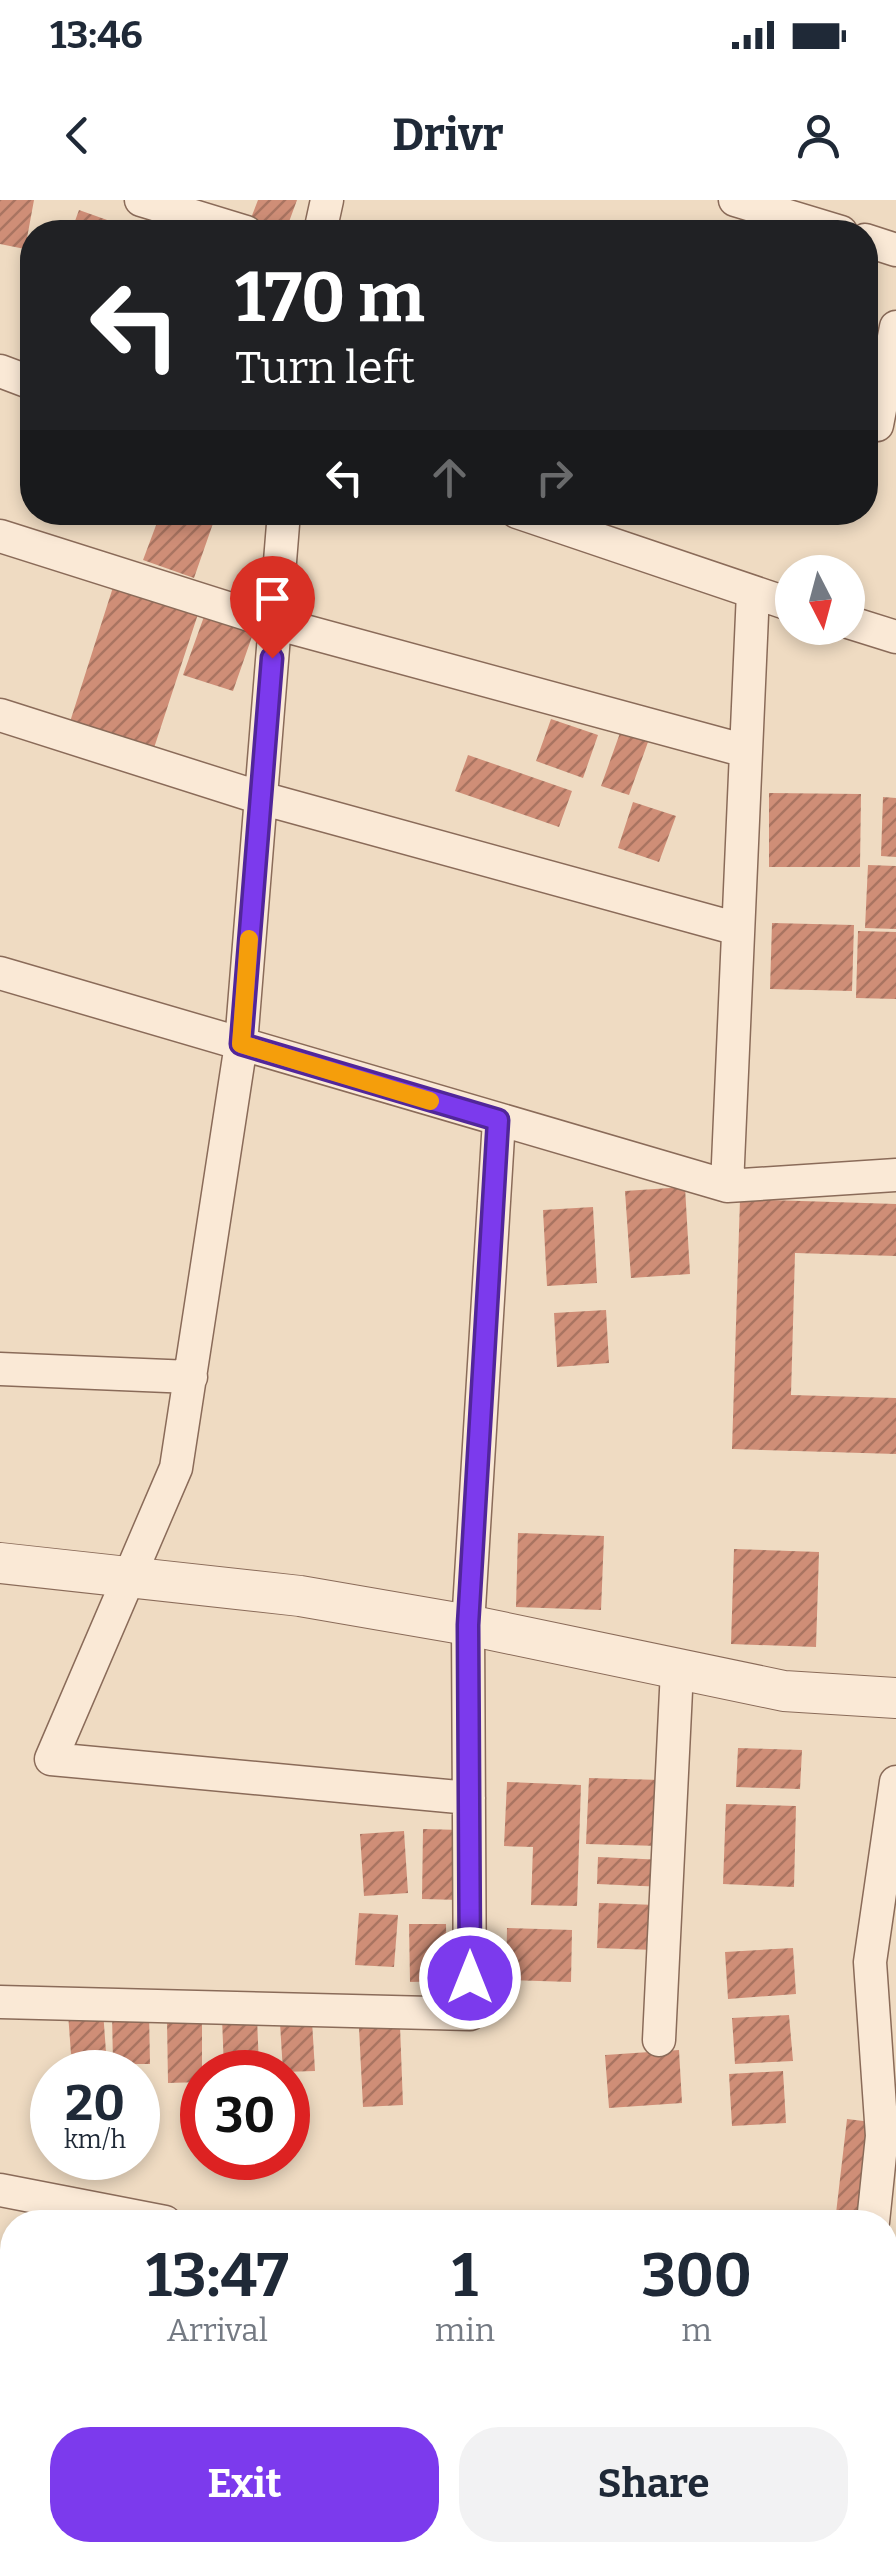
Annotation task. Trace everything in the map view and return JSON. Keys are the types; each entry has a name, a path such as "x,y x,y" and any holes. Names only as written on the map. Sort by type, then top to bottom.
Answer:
{"street":[{"path":"141,200 207,220"},
{"path":"735,200 801,220"},
{"path":"879,425 896,327"},
{"path":"283,525 241,1044 176,1468 51,1759 469,1798"},
{"path":"555,525 775,599"},
{"path":"0,536 275,623 746,751"},
{"path":"727,1186 753,592"},
{"path":"865,627 896,637"},
{"path":"0,714 261,798 738,929"},
{"path":"0,972 727,1186 896,1175"},
{"path":"0,2002 470,2014 468,1625 498,1120"},
{"path":"0,1369 191,1376"},
{"path":"0,1563 300,1596 468,1625 784,1691 896,1698"},
{"path":"659,2040 677,1670"},
{"path":"875,2210 882,2136 870,1962 896,1782"},
{"path":"0,2190 103,2210"}],"building":[{"path":"0,200 34,200 30,220 20,220 20,248 0,244"},
{"path":"258,200 297,200 290,220 251,218"},
{"path":"79,210 107,220 75,220"},
{"path":"156,525 212,525 194,578 143,560"},
{"path":"114,584 199,611 153,751 69,725"},
{"path":"206,611 255,628 233,691 183,675"},
{"path":"551,719 598,735 583,778 536,761"},
{"path":"620,733 648,742 629,795 601,786"},
{"path":"468,755 572,791 559,827 455,791"},
{"path":"769,793 861,794 860,867 769,867"},
{"path":"883,797 896,798 896,857 881,856"},
{"path":"633,802 676,816 659,862 618,848"},
{"path":"868,865 896,866 896,929 865,928"},
{"path":"772,923 854,925 852,991 770,989"},
{"path":"858,931 896,932 896,999 856,998"},
{"path":"685,1187 690,1274 631,1278 625,1191"},
{"path":"740,1199 896,1204 896,1256 795,1253 791,1395 896,1398 896,1454 732,1449"},
{"path":"593,1207 597,1283 547,1286 543,1210"},
{"path":"606,1310 609,1363 557,1367 554,1313"},
{"path":"518,1533 604,1536 601,1610 516,1607"},
{"path":"734,1549 819,1552 816,1647 731,1644"},
{"path":"738,1748 802,1750 800,1789 736,1787"},
{"path":"589,1778 662,1780 660,1846 586,1844"},
{"path":"507,1782 581,1785 577,1906 531,1905 533,1847 504,1846"},
{"path":"726,1804 796,1806 794,1887 723,1884"},
{"path":"423,1829 461,1830 460,1900 422,1899"},
{"path":"404,1831 408,1893 364,1896 360,1834"},
{"path":"598,1857 665,1860 665,1887 597,1884"},
{"path":"599,1903 657,1905 656,1950 597,1948"},
{"path":"359,1913 398,1915 394,1967 355,1965"},
{"path":"409,1924 446,1924 447,1981 410,1982"},
{"path":"507,1928 572,1930 571,1982 506,1980"},
{"path":"793,1948 796,1994 728,1999 725,1952"},
{"path":"103,2011 106,2050 71,2050 68,2013"},
{"path":"149,2012 150,2050 113,2050 112,2013"},
{"path":"789,2015 793,2061 735,2064 732,2018"},
{"path":"257,2017 258,2050 223,2050 222,2018"},
{"path":"202,2019 202,2050 180,2050 180,2083 168,2083 167,2020"},
{"path":"312,2021 315,2071 310,2071 310,2050 282,2050 280,2023"},
{"path":"400,2026 403,2105 363,2107 359,2028"},
{"path":"679,2050 682,2103 609,2108 605,2055"},
{"path":"783,2071 786,2123 732,2126 729,2074"},
{"path":"847,2119 896,2125 888,2210 836,2210"}],"slow traffic":[{"path":"249,939 241,1044 430,1101"}],"route":[{"path":"272,658 241,1044 498,1120 468,1625 470,1978"}]}
